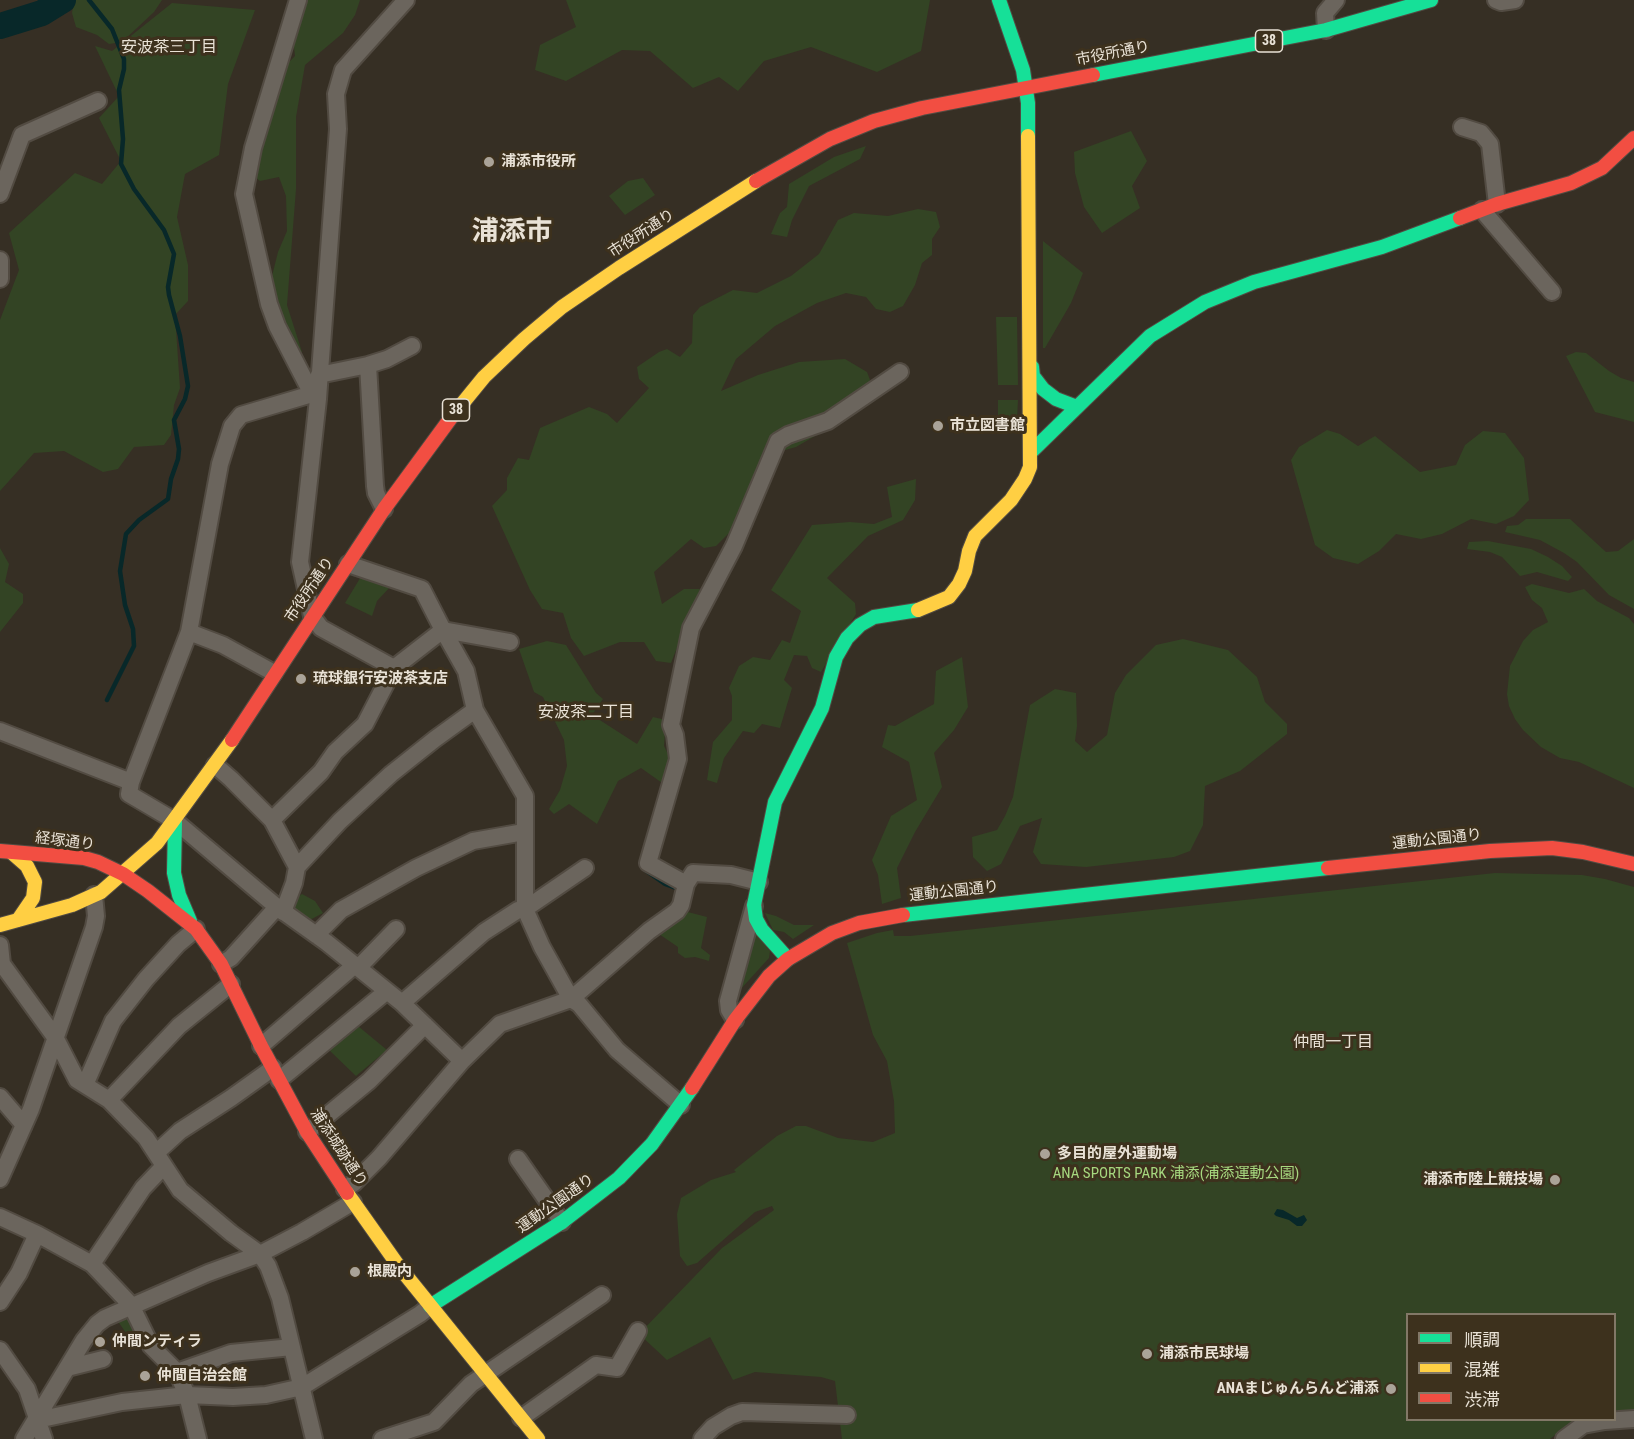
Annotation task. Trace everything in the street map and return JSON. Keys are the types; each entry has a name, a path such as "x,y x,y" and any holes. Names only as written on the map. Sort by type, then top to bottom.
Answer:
{"street":[{"path":"298,0 253,148 244,194 269,304 277,326 315,396"},
{"path":"394,668 321,628 312,616 300,562 315,396 319,375 338,129 336,94 343,70 406,0"},
{"path":"735,1020 729,1010 728,1001 754,905 775,802 822,708 836,657 847,639 861,625 874,617 922,610 949,597 965,571 975,536 1011,500 1030,467 1029,119 1023,70 999,0"},
{"path":"1326,30 1325,13 1336,0"},
{"name":"市役所通り","path":"123,874 157,843 175,821 215,765 384,509 456,410 517,344 555,313 619,268 778,167 852,130 890,116 1026,87 1326,30 1400,11 1431,0"},
{"path":"1496,0 1501,2 1515,0"},
{"path":"0,194 22,135 98,100"},
{"path":"1462,127 1481,133 1490,144 1490,207 1552,291"},
{"path":"1031,452 1150,336 1205,302 1254,282 1382,247 1490,207 1589,176 1618,155 1634,138"},
{"path":"0,260 0,279"},
{"path":"319,375 368,365 387,359 411,346"},
{"path":"1030,356 1033,376 1042,389 1056,399 1077,407"},
{"path":"368,365 375,486 384,509"},
{"path":"686,884 648,863 678,759 675,735 671,725 691,628 734,546 778,441 788,435 828,421 900,372"},
{"path":"315,396 241,415 232,426 220,464 189,633 158,709 131,782 129,794 175,821 280,909 402,1003 462,1061"},
{"path":"348,564 422,589 466,671 475,710 525,796 525,909 542,947 571,999 579,1004 617,1050 681,1105"},
{"path":"272,820 321,772 335,752 365,724 394,668 443,630 510,642"},
{"path":"189,633 223,645 274,673"},
{"path":"221,964 231,958 280,909 294,883 297,867 340,821 391,774 475,710"},
{"path":"0,731 131,782"},
{"path":"215,765 272,820 297,867"},
{"path":"85,1085 113,1022 146,979 193,927 174,873 175,821"},
{"path":"316,935 341,910 416,868 473,842 524,832"},
{"name":"運動公園通り","path":"430,1305 562,1222 600,1194 636,1162 681,1105 735,1020 769,976 806,946 859,923 911,913 1511,849 1552,848 1582,852 1634,864"},
{"path":"6,852 27,866 35,882 33,898 18,920"},
{"name":"経塚通り","path":"6,852 91,860 123,874"},
{"path":"402,1003 484,932 518,910 525,909 585,868"},
{"path":"24,1439 84,1341 97,1324 131,1305 260,1254 302,1232 349,1195 354,1183 379,1158 462,1061 500,1024 571,999 649,930 677,911 681,905 686,884 693,873 731,875 759,882"},
{"name":"38","path":"0,925 72,905 94,895 123,874"},
{"name":"浦添城跡通り","path":"123,874 170,906 193,927 221,964 307,1132 349,1195 400,1268 538,1439"},
{"path":"0,1179 24,1125 94,927 94,895"},
{"path":"754,905 756,919 762,930 788,959"},
{"path":"261,1046 357,967 396,929"},
{"path":"0,945 2,964 55,1037 77,1080 109,1100 146,1138 180,1190 260,1254 268,1266 280,1298 314,1439"},
{"path":"109,1100 178,1026 231,984"},
{"path":"92,1264 180,1131 231,1098 276,1074 387,991"},
{"path":"307,1132 369,1081 424,1025"},
{"path":"0,1097 24,1125"},
{"path":"519,1159 562,1222"},
{"path":"0,1217 92,1264 131,1305 151,1346 177,1372 187,1395 198,1439"},
{"path":"0,1302 19,1273 37,1234"},
{"path":"382,1439 434,1422 471,1384 602,1295"},
{"path":"37,1420 122,1402 187,1395 233,1397 266,1395 302,1387 420,1314 430,1305"},
{"path":"521,1418 596,1365 617,1368 638,1331"},
{"path":"177,1372 231,1353 292,1347"},
{"path":"0,1350 27,1389 44,1439"},
{"path":"67,1368 104,1359"},
{"path":"702,1439 713,1427 742,1412 847,1415"},
{"path":"1616,1420 1634,1419"},
{"path":"1564,1439 1583,1425 1601,1421"}],"green space":[{"path":"74,0 162,0 154,12 122,42 109,44 97,35 76,27 72,13"},
{"path":"305,0 360,0 355,15 343,33 305,65 296,117 296,189 287,305 302,352 297,353 269,288 278,252 287,231 286,196 279,177 260,181 255,177 285,66 295,56 293,38"},
{"path":"566,0 930,0 921,51 877,72 811,47 764,61 738,91 719,77 693,88 650,51 622,50 566,81 535,70 540,45 576,27"},
{"path":"172,3 255,10 228,84 219,155 185,174 177,217 188,265 188,301 175,315 180,388 174,405 171,435 164,445 134,447 118,469 103,472 64,451 34,453 0,491 0,320 19,270 9,233 75,173 102,184 121,161 99,118 119,96 95,46 112,51"},
{"path":"1131,131 1147,161 1132,186 1140,208 1102,233 1084,207 1075,173 1074,152"},
{"path":"866,146 860,159 809,186 792,220 787,237 771,234 780,213 787,207 789,184 834,157"},
{"path":"643,178 655,195 625,215 609,196 628,181"},
{"path":"918,209 936,212 940,227 932,239 932,255 922,263 915,285 903,306 890,312 876,309 866,297 846,293 817,303 775,326 736,359 721,391 758,375 799,362 845,359 867,372 870,380 864,392 827,429 796,447 771,454 732,530 716,546 704,548 691,539 654,572 662,604 684,589 700,589 671,663 656,661 644,642 620,642 584,656 571,638 563,613 542,609 530,590 492,506 507,490 507,478 518,458 529,460 540,428 589,407 607,414 617,423 649,388 639,379 637,367 667,349 680,357 692,343 693,315 700,307 733,290 757,293 791,276 819,254 838,220 854,213 888,216"},
{"path":"1043,241 1083,273 1071,303 1045,348 1043,348"},
{"path":"996,317 1017,317 1018,385 998,385"},
{"path":"1576,352 1586,353 1609,371 1634,382 1634,422 1595,412 1566,356"},
{"path":"998,400 1018,400 1017,419 998,419"},
{"path":"1327,430 1340,434 1358,446 1375,436 1420,472 1456,465 1465,445 1483,431 1505,433 1524,458 1529,500 1514,516 1496,524 1471,519 1442,534 1421,539 1396,534 1379,551 1358,564 1333,558 1315,545 1291,460 1299,447"},
{"path":"916,479 915,500 903,520 868,536 827,578 855,603 856,614 821,672 812,668 807,656 794,655 784,680 792,688 780,728 762,724 754,733 743,731 724,758 717,783 707,780 713,742 732,720 732,696 729,688 739,666 753,657 770,660 782,640 790,643 801,611 771,590 812,525 850,522 874,524 892,517 887,487"},
{"path":"1526,519 1570,519 1606,552 1618,551 1634,539 1634,609 1609,595 1577,562 1564,553 1540,540 1505,532 1507,526 1518,525"},
{"path":"1488,541 1531,549 1562,566 1572,577 1568,581 1537,572 1520,576 1502,557 1490,552 1467,549 1469,542"},
{"path":"0,548 9,564 5,582 23,594 23,603 0,632"},
{"path":"362,575 391,586 377,601 372,616 345,603"},
{"path":"1532,584 1569,593 1584,589 1597,601 1629,618 1634,624 1634,788 1579,762 1560,758 1541,747 1515,719 1507,694 1510,666 1523,641 1533,630 1548,622 1542,608 1532,600 1525,587"},
{"path":"1183,639 1228,650 1257,677 1265,702 1287,724 1287,734 1240,771 1205,786 1203,825 1190,851 1174,857 1086,867 1041,864 1033,852 1042,818 1020,826 1001,864 987,871 973,857 972,837 997,830 1005,816 1013,797 1030,705 1055,689 1076,693 1075,741 1087,752 1107,735 1115,693 1126,675 1156,645"},
{"path":"547,641 566,645 596,693 603,699 592,715 637,744 653,717 666,720 664,746 672,762 665,785 641,768 618,781 597,824 569,804 554,814 549,809 560,790 567,766 564,740 543,697 534,692 519,649"},
{"path":"962,657 968,707 954,730 934,753 942,787 897,868 901,898 882,904 878,875 872,860 891,816 917,800 909,762 882,747 888,725 895,726 934,704 936,671"},
{"name":"ANA SPORTS PARK 浦添(浦添運動公園)","path":"1495,873 1582,875 1634,887 1634,1410 1616,1411 1616,1313 1406,1313 1406,1421 1573,1421 1550,1439 842,1439 835,1381 821,1377 755,1372 733,1380 710,1337 667,1360 639,1334 722,1248 774,1210 772,1206 755,1212 697,1263 687,1266 680,1256 677,1214 681,1198 711,1180 736,1172 734,1170 777,1136 796,1126 806,1126 838,1138 873,1142 895,1133 894,1101 887,1061 873,1035 847,943 893,930 894,936"},
{"path":"302,894 315,901 323,913 308,921 296,912 295,899"},
{"path":"684,911 707,917 701,948 710,955 709,961 695,957 685,958 678,953 678,947 656,932"},
{"path":"765,913 794,925 814,925 793,939 784,932 773,930"},
{"path":"756,934 770,951 769,958 739,991 748,935"},
{"path":"358,1026 387,1050 356,1076 329,1050"},
{"path":"126,1314 147,1343 142,1346 133,1343 117,1320"}],"water":[{"path":"1277,1209 1297,1218 1304,1215 1307,1220 1302,1226 1297,1226 1289,1220 1276,1216 1274,1214"}],"waterway":[{"path":"0,26 42,13 63,0"},
{"path":"89,0 112,29 124,59 119,90 123,139 121,164 134,189 164,230 174,254 168,287 180,336 188,386 185,399 174,420 179,449 168,499 139,520 126,534 120,571 125,605 133,629 134,646 107,700"},
{"path":"645,870 665,884 676,888"}],"traffic: fast":[{"path":"999,0 1023,70 1028,103 1028,136"},
{"path":"1093,75 1326,30 1431,0"},
{"path":"1031,452 1150,336 1205,302 1254,282 1382,247 1460,218"},
{"path":"1032,367 1033,376 1043,389 1056,399 1077,407"},
{"path":"788,959 762,930 756,919 754,905 775,802 822,708 836,657 847,638 860,625 874,617 918,610"},
{"path":"175,821 174,873 179,895 190,921"},
{"path":"903,915 1328,868"},
{"path":"430,1306 562,1222 619,1178 652,1144 692,1088"}],"traffic: slow":[{"path":"918,610 949,597 965,571 975,536 1011,500 1030,467 1028,136"},
{"path":"453,415 484,377 562,307 756,181"},
{"path":"0,925 72,905 101,892 157,843 232,740"},
{"path":"11,852 27,866 35,882 33,898 18,920"},
{"path":"347,1193 400,1268 538,1439"}],"traffic: jam":[{"path":"756,181 830,139 874,121 922,108 1093,75"},
{"path":"1460,218 1497,204 1571,183 1602,168 1634,138"},
{"path":"232,740 384,509 453,415"},
{"path":"1328,868 1490,851 1552,848 1583,852 1634,864"},
{"path":"0,851 84,858 98,862 123,874 148,891 196,929 221,964 307,1132 347,1193"},
{"path":"692,1088 735,1020 769,976 788,959 832,933 859,923 903,915"}],"place":[{"name":"浦添市役所","path":"489,162"},
{"name":"市立図書館","path":"938,426"},
{"name":"琉球銀行安波茶支店","path":"301,679"},
{"name":"多目的屋外運動場","path":"1045,1154"},
{"name":"浦添市陸上競技場","path":"1555,1180"},
{"name":"根殿内","path":"355,1272"},
{"name":"仲間ンティラ","path":"100,1342"},
{"name":"浦添市民球場","path":"1147,1354"},
{"name":"仲間自治会館","path":"145,1376"},
{"name":"ANAまじゅんらんど浦添","path":"1391,1389"}],"district":[{"name":"安波茶三丁目","path":"169,48"},
{"name":"浦添市","path":"512,233"},
{"name":"安波茶二丁目","path":"586,713"},
{"name":"仲間一丁目","path":"1333,1043"}]}
